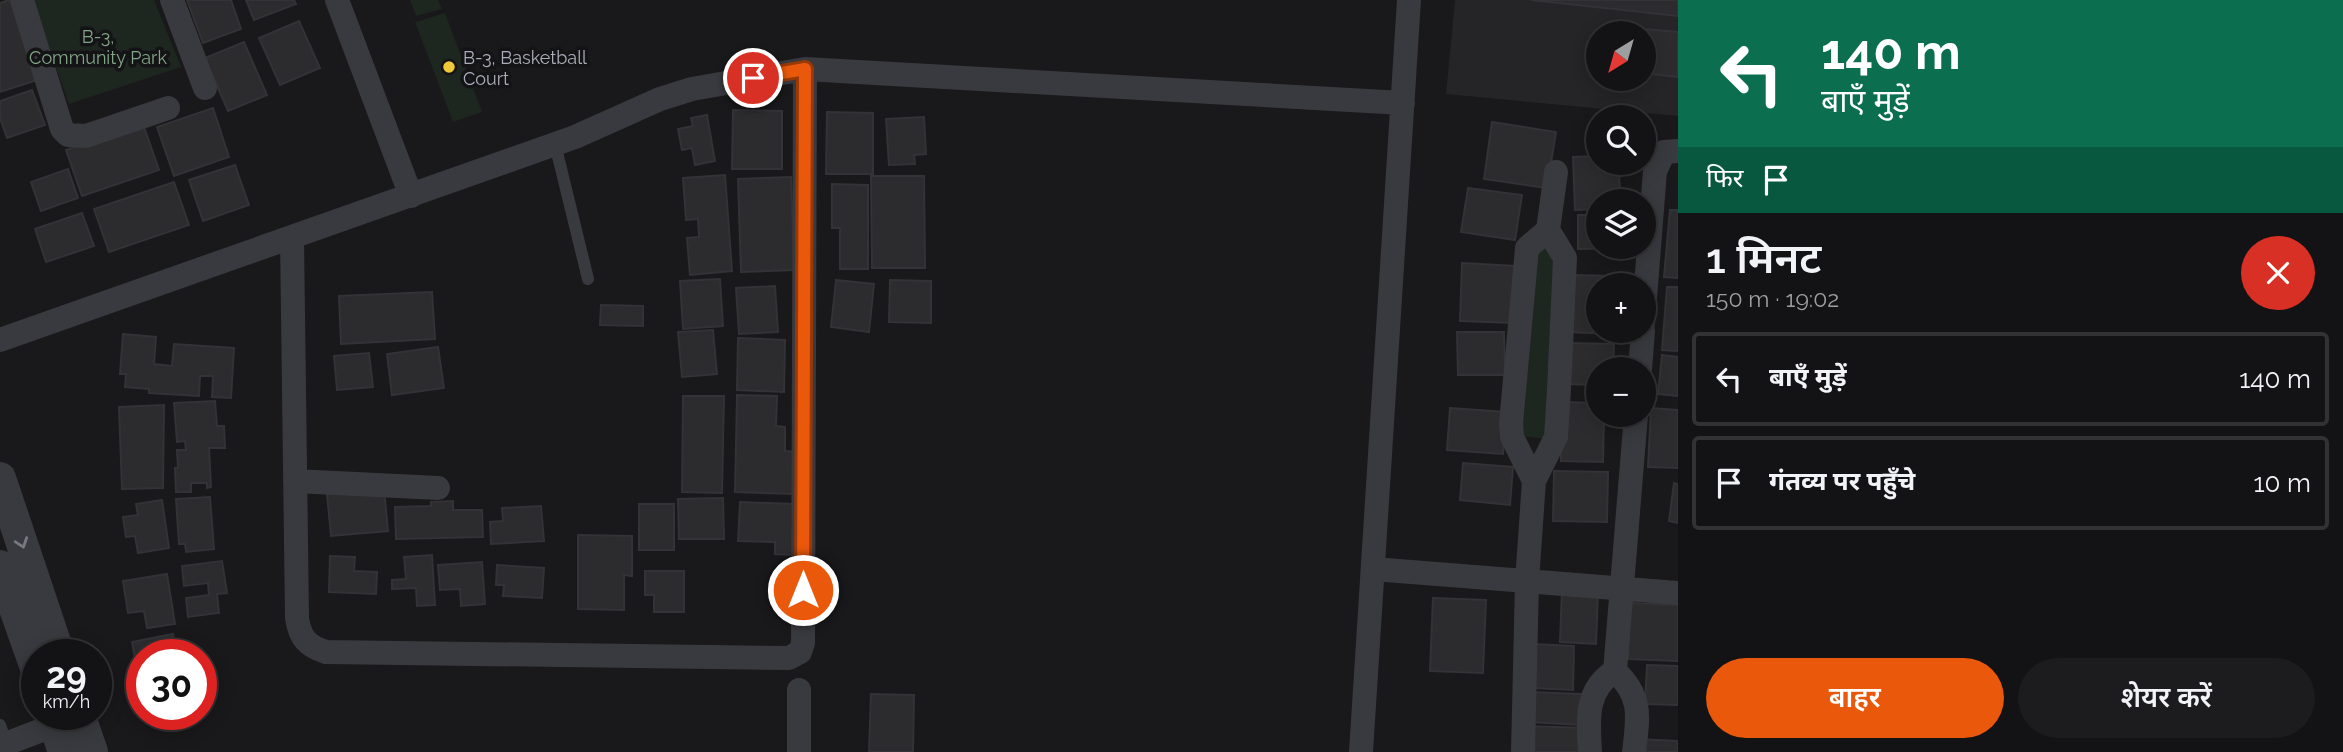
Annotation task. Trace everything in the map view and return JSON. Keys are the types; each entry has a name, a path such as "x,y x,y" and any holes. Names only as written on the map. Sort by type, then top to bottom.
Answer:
{"street":[{"path":"22,0 62,129 68,135 86,136 168,108"},
{"path":"172,0 205,88"},
{"path":"337,0 411,196"},
{"path":"1361,752 1409,0"},
{"path":"292,238 297,618 299,632 305,642 326,652 789,658 800,652 803,643 805,69"},
{"path":"0,340 555,144 671,96 731,81 805,69 1403,103"},
{"path":"1647,273 1655,171 1664,152 1678,151"},
{"path":"1523,752 1527,581 1534,481 1556,436 1559,390 1565,258 1548,230 1556,172"},
{"path":"1534,481 1512,437 1511,422 1527,248 1548,230"},
{"path":"1590,752 1591,697 1596,687 1615,671 1635,427"},
{"path":"0,478 54,639"},
{"path":"295,481 438,488"},
{"path":"0,566 26,639"},
{"path":"1373,569 1678,593"},
{"path":"1615,671 1627,682 1638,708 1634,752"},
{"path":"799,690 799,752"},
{"path":"4,742 45,730"},
{"path":"71,730 92,752"}],"lane":[{"path":"555,144 588,279"}],"shaded area":[{"path":"1455,0 1678,0 1678,116 1656,114 1656,105 1586,105 1586,107 1446,94"}],"green space":[{"name":"B-3, Community Park","path":"32,0 154,0 181,67 69,104"},
{"path":"410,0 438,0 442,9 416,16"},
{"name":"B-3, Basketball Court","path":"445,13 482,112 453,122 415,22"},
{"path":"1540,222 1557,257 1546,439 1514,435"}],"building":[{"path":"13,0 40,79 0,92 0,3"},
{"path":"187,0 231,0 241,29 203,43"},
{"path":"246,0 294,0 296,4 254,20"},
{"path":"1531,0 1678,0 1678,16"},
{"path":"299,21 320,68 280,85 259,38"},
{"path":"1656,30 1678,32 1678,77 1656,74"},
{"path":"244,42 267,95 228,111 205,58"},
{"path":"32,90 45,125 7,138 0,118 0,101"},
{"path":"213,108 229,157 174,176 157,127"},
{"path":"733,110 782,111 782,169 732,169"},
{"path":"827,112 873,113 873,174 826,174"},
{"path":"707,115 715,161 695,165 692,148 682,150 678,129 693,126 691,118"},
{"path":"924,117 926,154 914,155 915,164 889,165 886,119"},
{"path":"1492,122 1556,132 1547,188 1484,179"},
{"path":"143,124 159,170 82,196 66,150"},
{"path":"1586,156 1586,175 1619,175 1620,189 1586,189 1586,210 1575,210 1573,157"},
{"path":"235,165 249,205 203,221 189,180"},
{"path":"68,169 78,198 41,211 31,182"},
{"path":"725,175 732,271 690,275 687,238 699,237 698,219 686,220 683,178"},
{"path":"871,176 924,176 925,268 872,268"},
{"path":"791,177 794,270 741,272 738,179"},
{"path":"174,182 189,225 109,252 94,209"},
{"path":"832,184 868,185 868,269 840,269 840,228 832,228"},
{"path":"1468,188 1522,195 1515,240 1461,232"},
{"path":"1670,210 1678,210 1678,278 1664,277"},
{"path":"82,213 94,246 46,262 35,229"},
{"path":"1578,215 1586,215 1586,249 1578,249"},
{"path":"1462,263 1516,266 1514,323 1460,321"},
{"path":"1568,275 1586,275 1586,333 1567,332"},
{"path":"720,279 723,326 683,329 680,281"},
{"path":"836,280 874,284 869,332 831,327"},
{"path":"890,280 931,281 931,323 889,322"},
{"path":"775,286 778,332 739,334 736,288"},
{"path":"1667,287 1678,287 1678,351 1662,350"},
{"path":"432,292 435,339 341,344 339,296"},
{"path":"601,305 643,306 643,326 600,325"},
{"path":"713,330 717,374 682,377 678,332"},
{"path":"1457,332 1504,332 1505,375 1458,375"},
{"path":"123,334 156,337 154,364 172,366 174,344 234,348 231,398 212,397 213,376 200,376 199,396 149,393 149,389 125,387 126,374 120,374"},
{"path":"738,338 785,340 784,392 737,390"},
{"path":"1565,343 1614,344 1613,357 1586,357 1586,385 1564,384"},
{"path":"438,347 444,388 392,395 387,354"},
{"path":"369,353 373,387 337,390 334,356"},
{"path":"1662,355 1678,357 1678,396 1658,394"},
{"path":"737,395 777,396 776,426 785,427 785,451 795,452 794,494 735,492"},
{"path":"683,396 724,396 722,493 682,492"},
{"path":"215,401 217,426 224,426 225,448 209,448 211,487 207,488 207,483 191,483 191,492 176,492 177,450 186,450 185,441 177,442 174,403"},
{"path":"1561,402 1586,403 1586,427 1604,427 1603,462 1561,461"},
{"path":"164,405 163,488 122,489 119,407"},
{"path":"1450,408 1506,412 1503,454 1447,450"},
{"path":"1656,408 1678,410 1678,468 1648,467 1650,427 1656,427"},
{"path":"1463,463 1513,467 1510,505 1460,500"},
{"path":"1554,471 1608,472 1607,522 1553,521"},
{"path":"1674,483 1678,484 1678,523 1669,521"},
{"path":"384,489 388,531 331,536 327,494"},
{"path":"210,497 214,549 186,552 185,544 179,544 176,499"},
{"path":"723,498 724,539 679,539 678,499"},
{"path":"162,500 169,548 138,553 135,536 126,537 123,517 138,515 136,504"},
{"path":"453,501 453,510 482,510 483,537 396,539 395,507 431,506 431,502"},
{"path":"740,502 794,504 792,555 775,554 775,542 738,541"},
{"path":"639,504 674,504 674,550 639,550"},
{"path":"541,506 544,541 491,544 490,522 503,521 502,508"},
{"path":"578,535 632,536 632,576 624,575 624,610 578,609"},
{"path":"432,555 435,605 417,606 416,588 392,589 392,580 406,579 404,557"},
{"path":"330,556 355,557 354,571 377,572 376,594 329,592"},
{"path":"222,561 227,593 217,594 219,613 188,617 186,598 209,595 208,583 184,586 182,566"},
{"path":"482,562 485,604 461,606 460,589 440,590 438,565"},
{"path":"497,565 544,568 542,598 503,596 504,585 496,585"},
{"path":"645,571 684,571 684,612 654,612 654,595 645,595"},
{"path":"167,574 175,624 147,628 144,611 128,613 123,581"},
{"path":"1562,589 1598,591 1596,644 1560,642"},
{"path":"1433,598 1486,600 1483,673 1430,671"},
{"path":"1630,603 1678,605 1678,661 1628,659"},
{"path":"173,634 174,639 147,639"},
{"path":"1533,644 1574,646 1573,690 1532,688"},
{"path":"1647,665 1678,666 1678,705 1645,704"},
{"path":"1529,692 1582,694 1581,725 1528,722"},
{"path":"871,694 914,695 913,752 869,752"},
{"path":"1526,726 1587,728 1586,752 1525,752"},
{"path":"1637,739 1678,741 1678,752 1636,752"}],"place":[{"name":"B-3, Basketball Court","path":"449,67"}],"route":[{"path":"753,78 805,69 803,590"}]}
